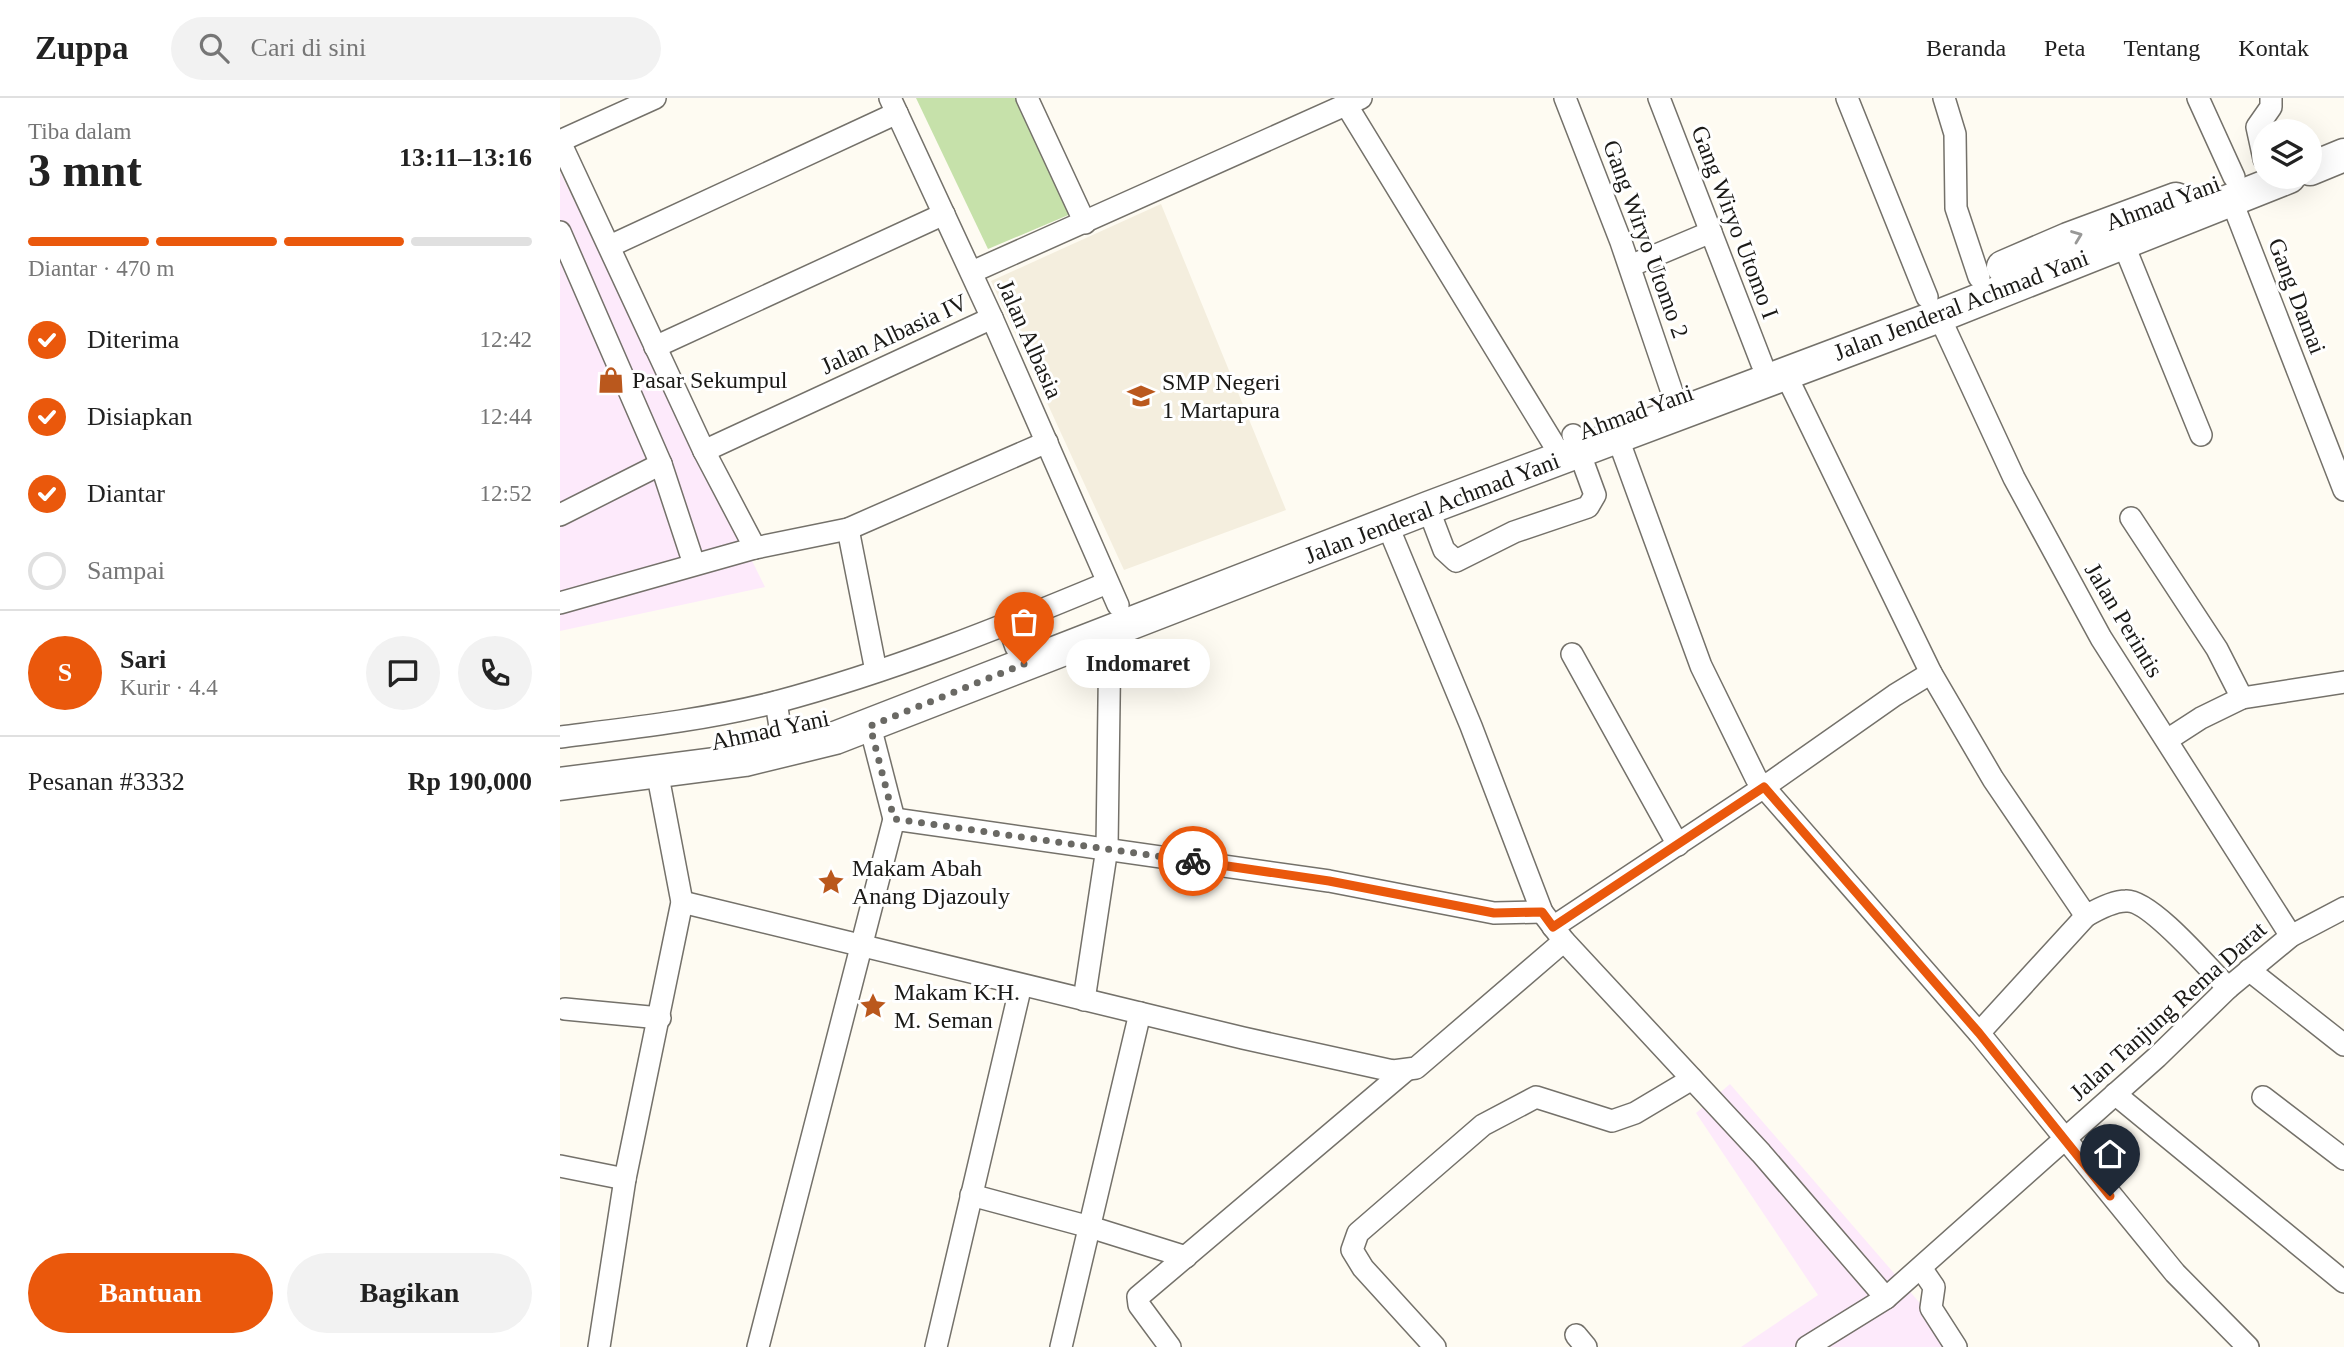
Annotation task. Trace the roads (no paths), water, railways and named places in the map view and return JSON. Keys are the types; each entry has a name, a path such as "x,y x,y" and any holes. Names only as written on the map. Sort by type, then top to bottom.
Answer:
{"highway":[{"path":"2322,144 2344,136"},
{"path":"2322,164 2344,155"},
{"name":"Ahmad Yani","path":"1999,277 2043,263 2232,188 2252,174"},
{"name":"Jalan Jenderal Achmad Yani","path":"2043,263 2123,243 2232,188 2252,184"},
{"name":"Jalan Jenderal Achmad Yani","path":"560,784 745,760 835,738 870,726 962,678 1112,606 1387,524 1569,443 1617,436 1774,369 1933,307 1999,277"},
{"name":"Ahmad Yani","path":"560,763 781,733 962,678 1012,636 1112,606 1569,443 1674,398 1774,369"}],"street":[{"path":"655,98 560,141 704,451 755,548"},
{"path":"1027,98 1085,223"},
{"name":"Gang Wiryo Utomo 2","path":"1565,98 1630,266 1674,398"},
{"name":"Gang Wiryo Utomo I","path":"1659,98 1711,232 1774,369 1931,673 1993,779 2086,916"},
{"name":"Jalan Perintis","path":"1847,98 1933,307 2014,478 2101,638 2291,936"},
{"path":"1944,98 1956,144 1956,208 1999,277"},
{"name":"Gang Damai","path":"2198,98 2344,490"},
{"path":"2263,119 2273,104 2271,98"},
{"path":"972,272 1354,102 1569,443 1595,495 1588,507 1514,532 1456,561 1444,550 1428,508"},
{"path":"610,246 893,106"},
{"name":"Jalan Albasia","path":"893,106 972,272 1047,442 1112,606"},
{"path":"655,347 944,214"},
{"path":"560,232 661,464 694,564"},
{"path":"1630,266 1711,232"},
{"path":"2123,243 2201,435"},
{"name":"Jalan Albasia IV","path":"704,451 992,318"},
{"path":"1617,436 1702,666 1741,751 1764,787 1979,1033 2063,1140 2175,1273 2248,1347"},
{"path":"560,603 755,548 848,529 1047,442"},
{"path":"560,515 661,464"},
{"path":"2131,518 2217,649 2242,698"},
{"path":"1387,524 1553,927 1886,1298"},
{"path":"848,529 876,671"},
{"path":"1084,1000 1107,848 1112,606"},
{"path":"560,737 695,719 776,702 876,671 1012,636"},
{"path":"1572,654 1678,845"},
{"path":"1170,1347 1139,1305 1138,1297 1405,1071 1416,1068 1553,927 1931,673"},
{"path":"2167,740 2201,718 2242,698 2344,682"},
{"path":"776,702 781,733"},
{"path":"758,1347 894,819 870,726"},
{"path":"599,1347 625,1179 682,902 657,771"},
{"path":"894,819 1329,881 1553,927"},
{"path":"682,902 1084,1000 1405,1071"},
{"path":"1979,1033 2086,916 2114,904 2136,902 2153,914 2228,988"},
{"name":"Jalan Tanjung Rema Darat","path":"1807,1347 1886,1298 1922,1268 2249,970 2291,936 2344,908"},
{"path":"2249,970 2344,1045"},
{"path":"936,1347 1021,985"},
{"path":"565,1009 660,1018"},
{"path":"1061,1347 1140,1013"},
{"path":"1435,1347 1363,1268 1352,1250 1358,1233 1483,1125 1536,1097 1612,1121 1635,1113 1692,1079"},
{"path":"2115,1094 2344,1282"},
{"path":"2263,1097 2340,1147"},
{"path":"560,1166 625,1179"},
{"path":"971,1195 1090,1227 1186,1257"},
{"path":"1922,1268 1934,1287 1931,1308 1956,1347"}],"place":[{"name":"Pasar Sekumpul","path":"611,380"},
{"name":"SMP Negeri 1 Martapura","path":"1141,396"},
{"name":"Indomaret","path":"1024,664"},
{"name":"Makam Abah Anang Djazouly","path":"831,882"},
{"name":"Makam K.H. M. Seman","path":"873,1006"}]}
